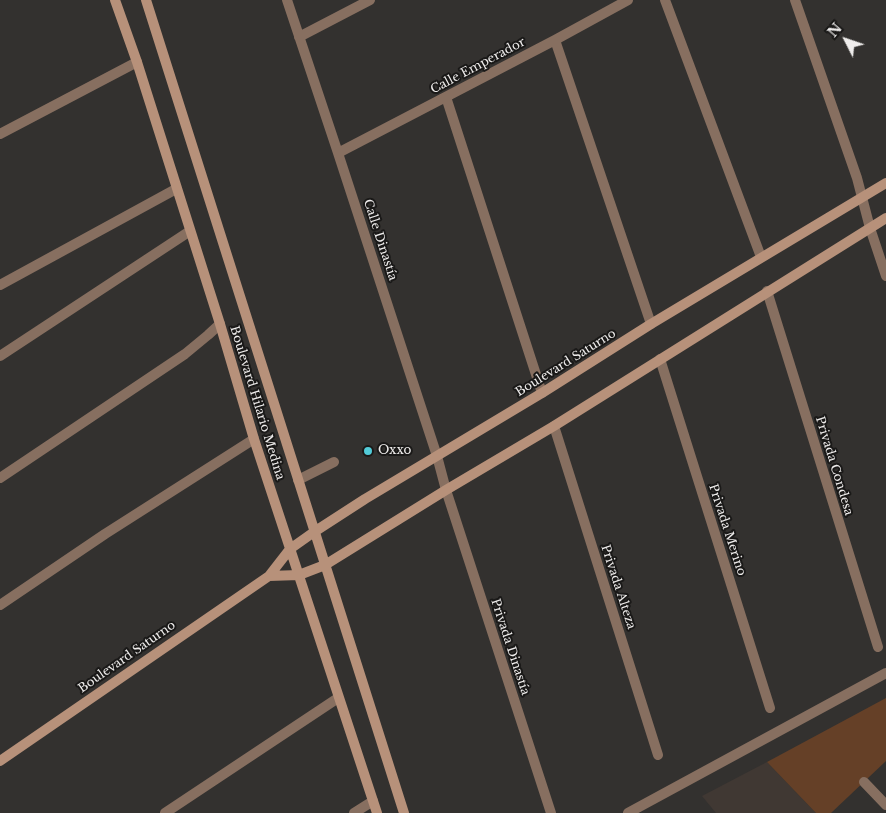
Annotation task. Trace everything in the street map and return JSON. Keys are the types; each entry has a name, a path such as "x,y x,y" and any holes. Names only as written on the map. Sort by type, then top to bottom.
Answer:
{"street":[{"name":"Boulevard Hilario Medina","path":"115,0 137,62 220,324 254,439 300,574 338,698 377,813"},
{"name":"Boulevard Hilario Medina","path":"146,0 404,813"},
{"name":"Calle Dinastía","path":"287,0 446,490"},
{"path":"299,38 370,0"},
{"name":"Calle Emperador","path":"338,153 628,0"},
{"path":"665,0 761,257"},
{"path":"794,0 862,198 886,276"},
{"path":"555,40 651,324"},
{"path":"0,134 137,62"},
{"path":"446,97 542,393"},
{"name":"Boulevard Saturno","path":"0,761 269,576 290,549 314,532 651,324 886,183"},
{"path":"0,286 176,189"},
{"path":"269,576 300,574 324,565 554,426 886,218"},
{"path":"0,356 190,231"},
{"name":"Privada Condesa","path":"768,291 878,647"},
{"path":"0,478 185,354 220,324"},
{"name":"Privada Merino","path":"660,359 770,708"},
{"name":"Privada Alteza","path":"554,426 658,755"},
{"path":"0,605 105,534 254,439"},
{"path":"298,480 334,462"},
{"name":"Privada Dinastía","path":"446,490 551,813"},
{"path":"628,813 644,810 886,673"},
{"path":"164,813 338,698"},
{"path":"864,782 886,805"},
{"path":"354,813 373,801"}],"shaded area":[{"path":"886,698 886,761 831,813 816,813 767,762"},
{"path":"767,762 816,813 716,813 702,796"}],"place":[{"name":"Oxxo","path":"368,451"}]}
